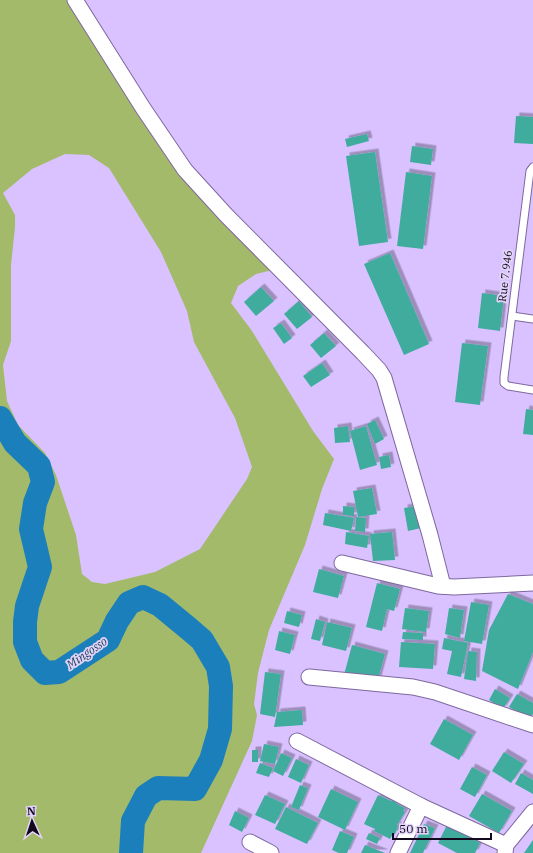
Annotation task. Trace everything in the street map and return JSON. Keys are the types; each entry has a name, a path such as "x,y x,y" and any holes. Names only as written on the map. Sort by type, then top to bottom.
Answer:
{"street":[{"path":"74,0 185,170 226,215 379,370 384,378 430,535 443,586"},
{"path":"342,563 443,586 454,587 533,583"},
{"path":"309,677 412,687 435,692 533,725"},
{"path":"297,741 420,806 506,849 533,812"},
{"path":"398,853 420,806"},
{"path":"250,842 271,853"}],"lane":[{"name":"Rue 7.946","path":"533,167 530,172 504,377 504,383 508,386 533,390"},
{"path":"512,316 533,319"}],"green space":[{"path":"0,0 82,0 181,158 285,267 256,274 238,286 231,303 252,331 313,431 334,459 322,489 305,545 269,630 258,673 254,704 257,715 252,741 201,853 0,853","holes":["65,154 89,155 109,168 161,252 187,311 194,342 235,418 252,467 247,479 200,549 155,572 105,584 92,582 82,574 76,535 56,475 45,453 18,425 7,401 3,365 11,341 11,265 15,227 15,215 3,193 32,169"]}],"building":[{"path":"516,116 533,117 533,144 514,143"},
{"path":"367,134 369,141 347,147 345,139"},
{"path":"412,146 433,149 431,165 410,162"},
{"path":"375,152 388,242 359,246 346,156"},
{"path":"406,172 432,176 423,249 397,246"},
{"path":"390,253 429,344 404,355 364,264"},
{"path":"261,287 274,301 256,316 244,302"},
{"path":"482,293 504,296 500,331 478,328"},
{"path":"299,301 312,317 297,329 284,314"},
{"path":"281,323 292,338 284,344 273,328"},
{"path":"324,333 336,346 321,358 310,345"},
{"path":"462,343 488,346 480,405 455,402"},
{"path":"322,363 330,375 311,387 303,376"},
{"path":"526,409 533,410 533,435 523,434"},
{"path":"375,420 384,439 375,444 367,424"},
{"path":"348,426 350,442 335,443 334,428"},
{"path":"366,426 377,465 360,470 350,431"},
{"path":"389,455 391,467 381,469 379,457"},
{"path":"372,488 377,514 358,517 353,491"},
{"path":"343,506 354,507 354,516 343,515"},
{"path":"417,506 421,528 408,531 404,508"},
{"path":"325,513 354,518 351,531 323,525"},
{"path":"356,517 366,518 365,532 355,531"},
{"path":"346,532 369,536 367,548 345,544"},
{"path":"392,532 395,560 373,561 370,534"},
{"path":"319,569 344,576 338,598 313,592"},
{"path":"377,583 400,589 394,611 387,609 382,631 366,627"},
{"path":"508,594 533,604 533,652 518,689 482,671 489,630"},
{"path":"471,602 489,605 482,644 464,641"},
{"path":"405,608 429,611 426,632 402,629"},
{"path":"449,608 464,610 460,638 445,634"},
{"path":"287,611 302,615 299,627 284,623"},
{"path":"316,619 325,622 320,641 311,639"},
{"path":"327,622 352,628 346,651 322,645"},
{"path":"279,631 295,635 290,654 275,650"},
{"path":"403,632 423,633 423,640 402,639"},
{"path":"444,638 468,643 461,677 447,674 452,651 442,649"},
{"path":"401,642 435,644 433,669 399,667"},
{"path":"352,645 385,654 377,683 344,675"},
{"path":"468,651 477,652 476,681 464,679"},
{"path":"265,672 281,674 275,717 260,714"},
{"path":"495,689 510,698 503,709 489,700"},
{"path":"517,694 533,703 533,714 530,718 509,707"},
{"path":"302,710 303,725 274,727 277,712"},
{"path":"444,719 473,735 459,760 430,744"},
{"path":"264,744 279,747 275,764 260,761"},
{"path":"252,750 258,750 258,762 252,762"},
{"path":"504,752 524,764 511,783 492,771"},
{"path":"281,753 292,758 283,776 273,771"},
{"path":"296,759 309,765 301,783 288,777"},
{"path":"260,763 273,768 269,777 256,773"},
{"path":"472,767 487,775 475,797 460,789"},
{"path":"521,773 533,780 533,794 515,784"},
{"path":"300,785 308,788 299,810 291,807"},
{"path":"331,789 358,802 345,830 318,817"},
{"path":"482,794 512,811 499,833 469,816"},
{"path":"265,795 285,804 275,824 255,815"},
{"path":"378,795 391,801 393,800 405,808 403,811 405,812 397,825 398,827 395,834 393,834 390,839 364,824"},
{"path":"286,807 318,823 307,844 275,829"},
{"path":"235,811 249,818 242,832 229,825"},
{"path":"424,824 435,828 423,853 410,853"},
{"path":"447,825 480,843 475,853 457,853 438,843"},
{"path":"340,831 354,837 347,853 339,853 332,850"},
{"path":"369,833 380,838 377,844 366,839"},
{"path":"533,840 533,853 524,853"},
{"path":"365,845 385,853 361,853"}],"waterway":[{"name":"Mingosso","path":"0,418 15,443 39,466 43,482 35,503 31,529 40,567 27,606 25,622 25,642 32,660 45,673 59,672 108,640 117,621 129,603 143,597 160,605 202,640 218,667 221,686 220,729 211,760 195,789 158,788 146,796 133,821 131,853"}]}
